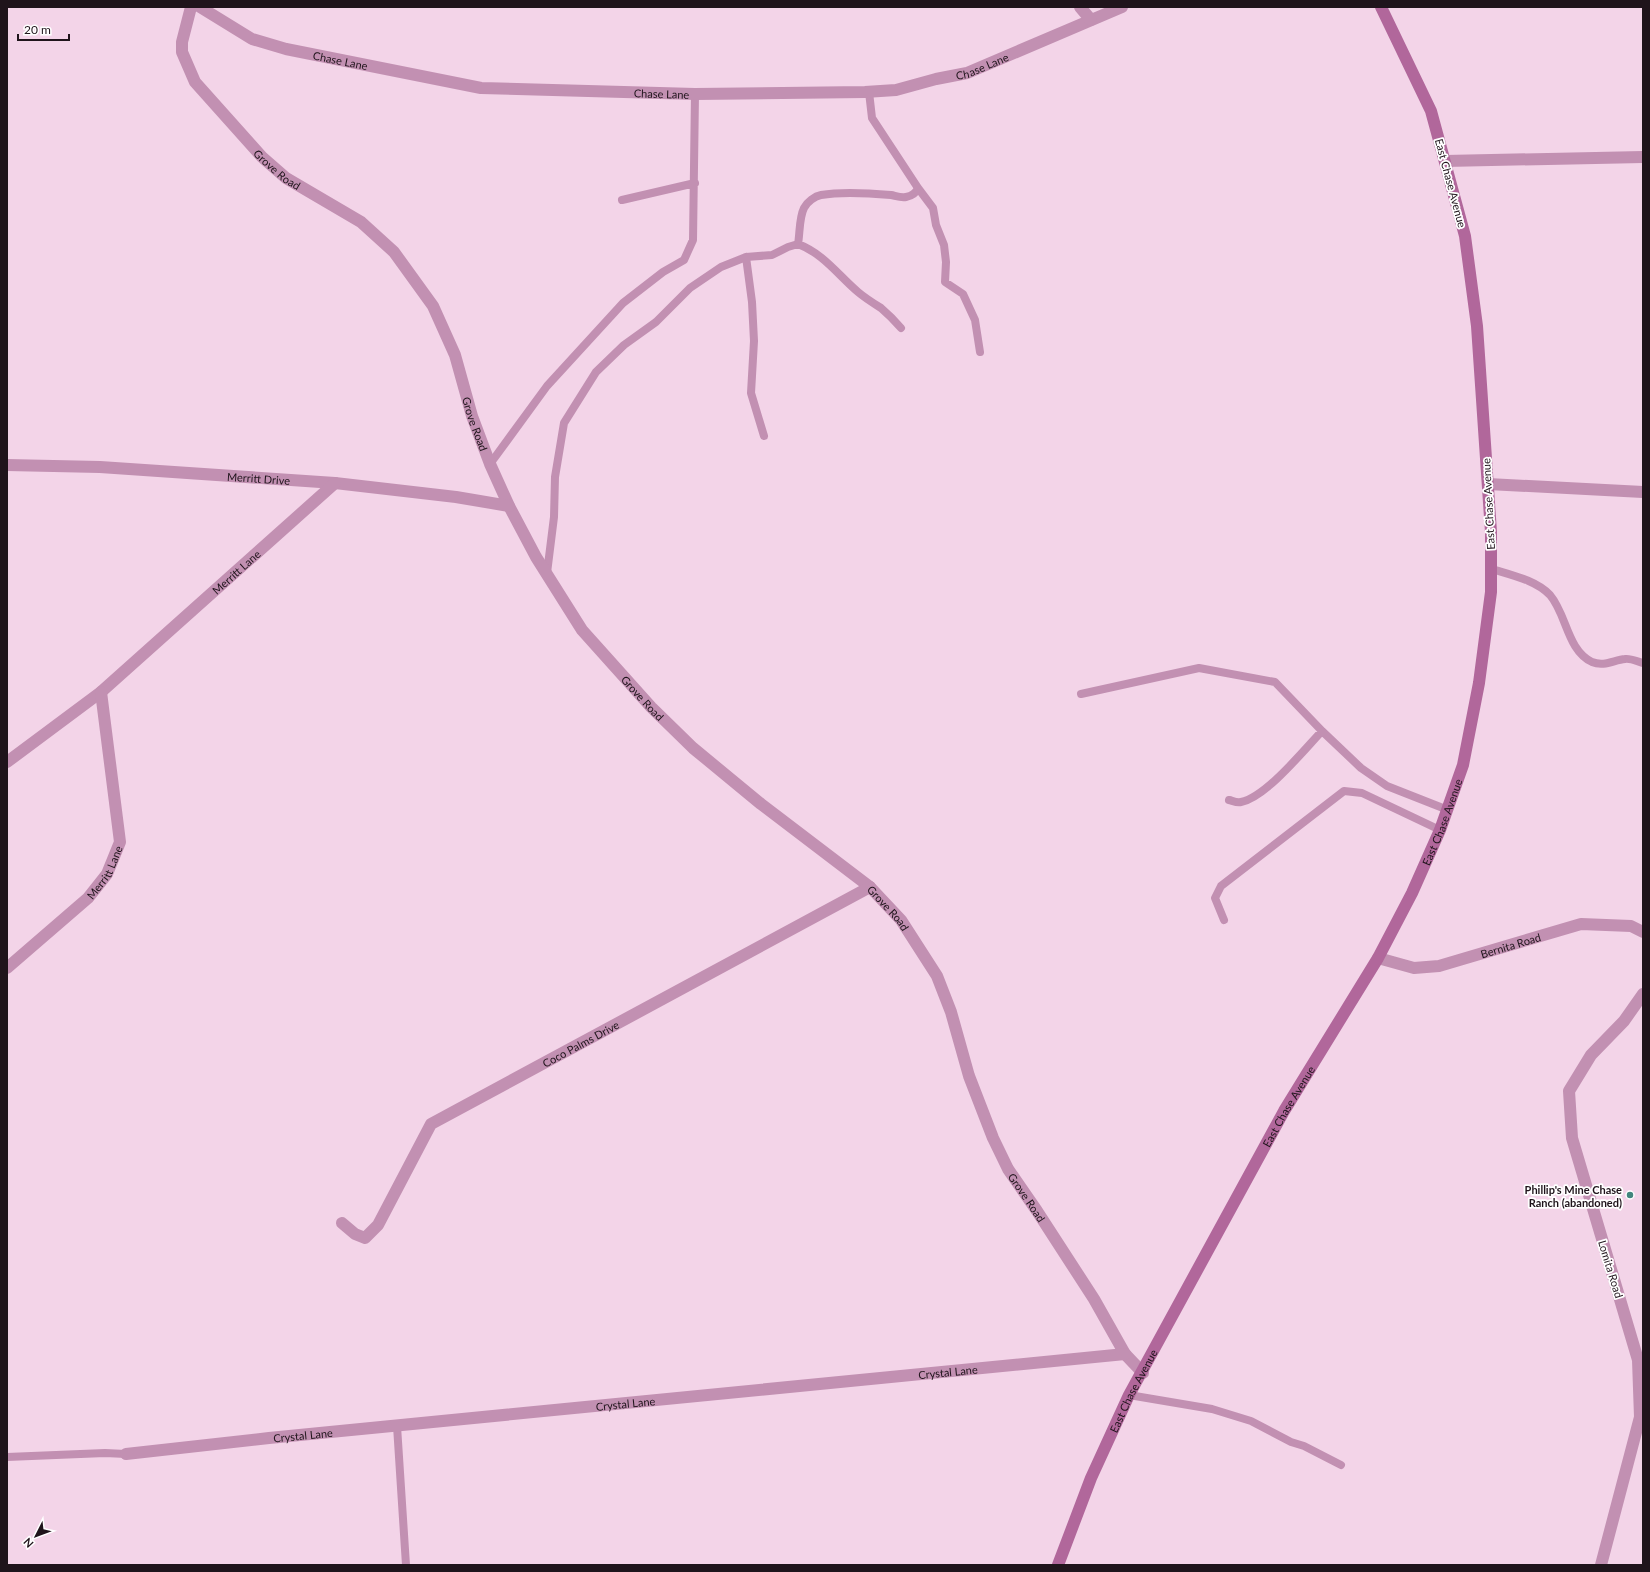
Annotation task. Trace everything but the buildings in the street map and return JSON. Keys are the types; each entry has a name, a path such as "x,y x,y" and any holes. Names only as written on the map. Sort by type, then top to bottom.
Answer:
{"main road":[{"name":"East Chase Avenue","path":"1058,1565 1091,1478 1129,1396 1143,1373 1166,1326 1284,1111 1378,958 1412,893 1440,830 1463,765 1479,683 1492,592 1488,484 1477,326 1465,236 1431,111 1381,7"}],"street":[{"name":"Grove Road","path":"191,7 182,42 182,52 196,82 262,157 286,178 362,222 394,252 433,306 455,355 472,416 490,464 509,506 536,557 582,630 650,707 694,748 761,804 870,887 901,920 937,976 950,1012 969,1076 993,1138 1008,1169 1038,1211 1094,1299 1125,1354 1143,1373"},
{"name":"Chase Lane","path":"200,7 252,39 286,50 481,88 695,94 869,92 896,90 936,79 967,73 1122,7"},
{"path":"1080,7 1091,20"},
{"path":"1445,161 1643,157"},
{"name":"Merritt Drive","path":"7,465 94,467 335,483 456,497 509,506"},
{"name":"Merritt Lane","path":"7,762 101,692 335,483"},
{"path":"1488,484 1643,492"},
{"name":"Merritt Lane","path":"7,968 88,898 107,874 120,842 101,692"},
{"name":"Coco Palms Drive","path":"342,1223 355,1234 365,1238 378,1225 431,1124 870,887"},
{"name":"Bernita Road","path":"1378,958 1414,968 1439,966 1581,924 1631,926 1643,932"},
{"name":"Lomita Road","path":"1601,1565 1640,1417 1638,1360 1572,1138 1569,1091 1592,1054 1624,1021 1643,994"},
{"name":"Crystal Lane","path":"126,1454 1125,1354"}],"lane":[{"path":"869,92 872,118 933,208 936,225 944,244 946,262 945,282 963,294 975,320 980,352"},
{"path":"490,464 547,386 623,303 663,272 684,260 693,240 695,183 695,94"},
{"path":"622,200 695,183"},
{"path":"798,244 800,221 804,208 810,201 820,195 849,193 892,195 904,198 912,195 918,188"},
{"path":"547,573 554,517 555,477 564,423 596,372 624,345 656,322 690,288 721,267 746,257 772,255 798,244 811,249 836,269 850,285 870,302 882,309 901,328"},
{"path":"746,257 752,302 754,341 751,393 764,436"},
{"path":"1492,569 1536,584 1550,596 1565,622 1576,649 1592,662 1607,664 1626,659 1643,663"},
{"path":"1081,694 1199,668 1275,682 1322,731 1361,768 1387,786 1448,810"},
{"path":"1229,800 1239,803 1252,798 1275,780 1322,731"},
{"path":"1224,920 1215,898 1221,886 1344,791 1362,793 1440,830"},
{"path":"1129,1396 1212,1409 1251,1421 1291,1442 1304,1446 1342,1465"},
{"path":"397,1426 406,1565"},
{"path":"7,1457 105,1453 126,1454"}],"place":[{"name":"Phillip's Mine Chase Ranch (abandoned)","path":"1630,1195"}]}
